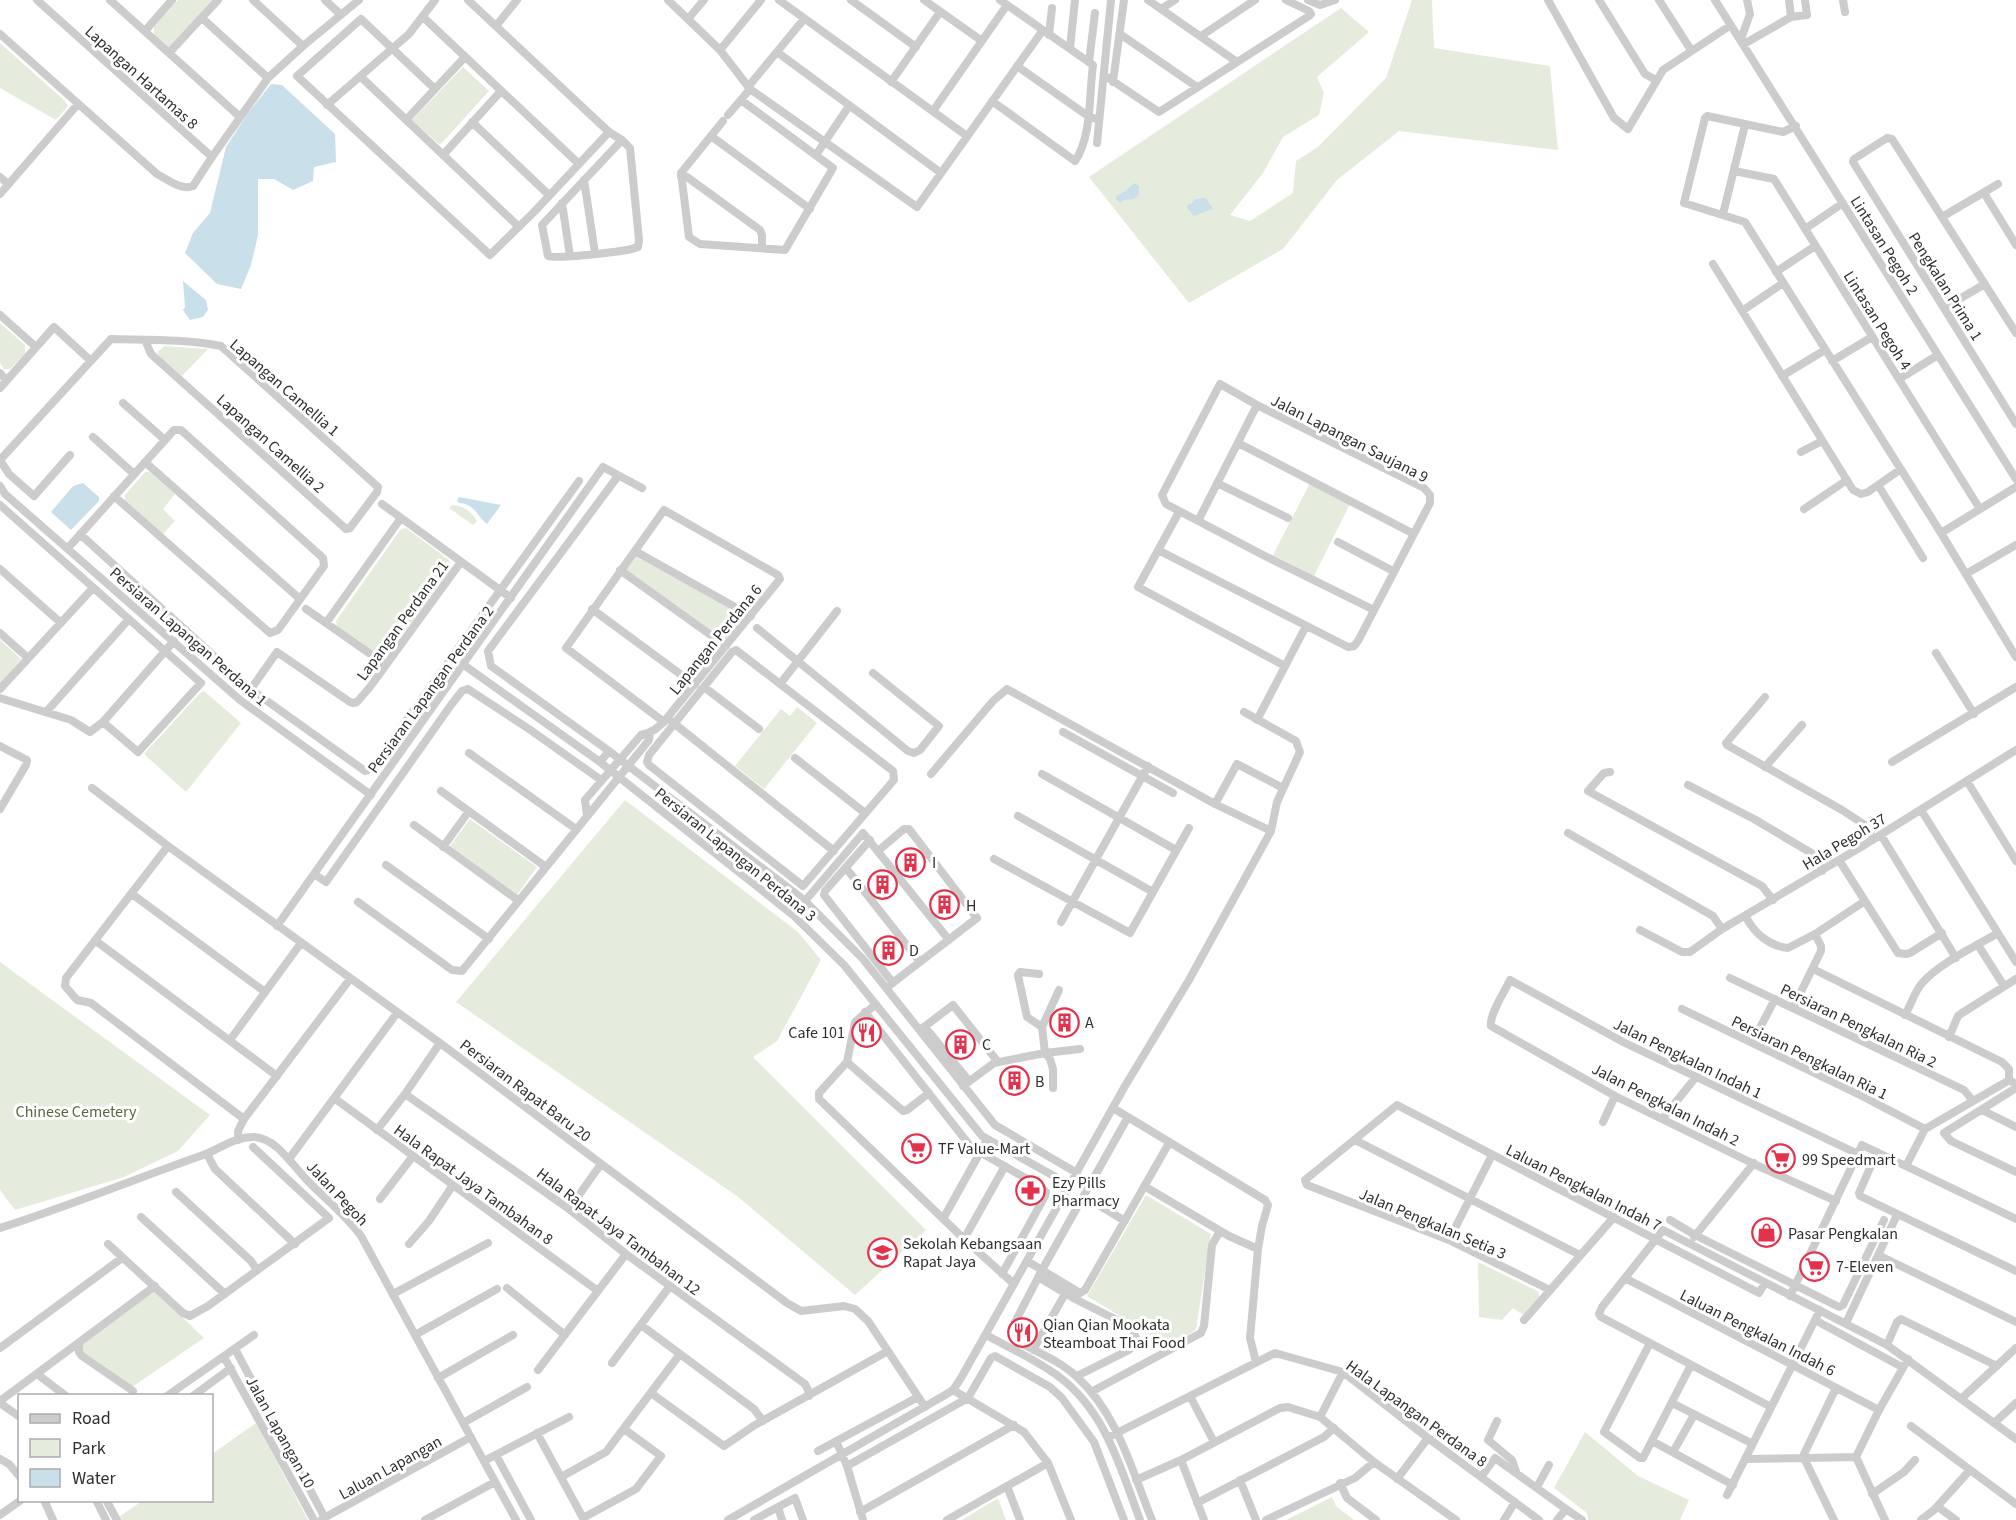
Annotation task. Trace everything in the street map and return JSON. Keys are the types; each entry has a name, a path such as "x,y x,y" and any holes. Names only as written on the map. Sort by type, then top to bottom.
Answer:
{"street":[{"name":"Lapangan Hartamas 8","path":"37,0 212,157"},
{"path":"110,0 239,116"},
{"path":"145,30 172,0"},
{"path":"169,53 218,0"},
{"path":"253,0 303,46"},
{"path":"325,0 340,14"},
{"path":"0,34 157,174 188,188 193,186 199,178 239,116 268,78 358,0"},
{"path":"327,105 393,49 423,17 435,0"},
{"path":"468,0 609,132 622,140 630,148 640,244 632,249 570,256 548,256 541,228 622,140"},
{"path":"496,26 517,0"},
{"path":"668,0 720,50 749,88 917,207 1017,66 1046,33 1052,8"},
{"path":"688,18 704,0"},
{"path":"720,50 761,0"},
{"path":"779,0 967,136"},
{"path":"851,0 916,47"},
{"path":"924,0 982,41"},
{"path":"992,101 1076,160 1085,144 1093,65 999,0"},
{"path":"1070,48 1075,0"},
{"path":"1097,143 1110,0"},
{"path":"1113,82 1124,0"},
{"path":"1148,0 1237,62"},
{"path":"1161,9 1175,0"},
{"path":"1201,36 1255,0"},
{"path":"1104,75 1158,113 1311,14 1286,0"},
{"path":"1308,0 1320,5 1335,0"},
{"path":"1548,0 1614,118 1628,129 1656,80 1670,64 1731,26"},
{"path":"1599,0 1645,74 1656,80"},
{"path":"1659,0 1691,51"},
{"name":"Lintasan Pegoh 2","path":"1715,0 2016,479"},
{"path":"1743,42 1749,14 1747,0"},
{"path":"1789,0 1791,16"},
{"path":"1743,42 1791,16 1807,15 1804,0"},
{"path":"1843,0 1845,12"},
{"path":"933,111 1007,5"},
{"path":"891,82 940,12"},
{"path":"1089,62 1095,13"},
{"path":"423,17 579,164"},
{"path":"202,18 268,78"},
{"path":"435,89 361,18 297,76 490,255 609,132"},
{"path":"741,100 833,168 785,250 699,243 691,240 681,176 684,168 804,19"},
{"path":"1120,34 1197,87"},
{"path":"777,52 941,173"},
{"path":"406,120 465,57"},
{"path":"1017,66 1088,116 1099,120"},
{"path":"361,76 519,227"},
{"path":"443,155 501,92"},
{"path":"0,194 78,104"},
{"path":"816,155 849,106"},
{"path":"1796,126 1783,132 1707,116 1703,121 1684,204 1745,222 1941,533 2016,657"},
{"path":"472,123 549,195"},
{"path":"1723,214 1745,125"},
{"path":"711,136 810,209"},
{"name":"Pengkalan Prima 1","path":"1942,217 1892,139 1887,138 1854,159 1853,162 2016,424"},
{"name":"Lintasan Pegoh 4","path":"1734,171 1774,179 1980,509"},
{"path":"681,176 687,177 760,230 762,248"},
{"path":"0,177 8,184"},
{"path":"584,180 594,253"},
{"path":"1998,184 1942,217 2016,333"},
{"path":"1984,193 2012,230 2016,245"},
{"path":"562,203 570,256"},
{"path":"1805,230 1844,203"},
{"path":"1776,272 1815,246"},
{"path":"1713,264 1853,490 1861,494 1901,469"},
{"path":"1742,311 1783,283"},
{"path":"1944,308 1985,284"},
{"path":"0,315 36,347"},
{"path":"0,388 54,327 92,361 0,460 9,474 30,494 36,494 70,455"},
{"path":"1832,361 1872,337"},
{"name":"Lapangan Camellia 1","path":"92,361 111,339 221,346 378,487 377,492"},
{"name":"Lapangan Camellia 2","path":"146,340 151,354 346,529 350,528 377,492"},
{"path":"1782,376 1825,350"},
{"path":"1899,379 1938,355"},
{"path":"0,374 6,380"},
{"name":"Jalan Lapangan Saujana 9","path":"1179,512 1166,504 1162,495 1220,384 1257,405 1424,488 1430,495 1430,503 1354,646 1348,647 1306,626"},
{"path":"123,403 165,440"},
{"path":"1198,521 1257,405"},
{"path":"68,548 114,496 174,430 180,430 325,562 276,632 268,631 114,496"},
{"path":"93,437 134,474"},
{"path":"1802,452 1822,441"},
{"path":"1238,442 1414,534"},
{"path":"145,462 300,599"},
{"name":"Persiaran Lapangan Perdana 2","path":"278,926 603,467 618,476"},
{"path":"525,578 537,586 618,476 642,488"},
{"path":"1804,509 1847,480"},
{"path":"80,534 250,688 362,770 369,770 579,481"},
{"path":"1217,483 1288,518"},
{"path":"1878,485 1923,558"},
{"name":"Persiaran Lapangan Perdana 1","path":"0,486 3,496 68,548 240,700 371,795"},
{"path":"1941,533 2016,487"},
{"path":"382,504 511,598"},
{"path":"0,505 92,589 201,683 138,752 102,722"},
{"name":"Lapangan Perdana 6","path":"587,816 585,800 601,780 641,735 650,733 666,720 779,580 779,576 664,510 635,551"},
{"path":"1285,666 1138,587 1179,512 1374,610"},
{"path":"326,623 401,518"},
{"path":"566,521 578,530"},
{"path":"1338,542 1393,571"},
{"path":"1966,574 2015,548"},
{"path":"1158,550 1306,626 1257,720"},
{"path":"751,616 635,551 566,648 666,720 675,724 834,851"},
{"name":"Lapangan Perdana 21","path":"250,688 277,652 353,704 357,702 461,561"},
{"path":"0,569 61,623"},
{"path":"620,570 726,646"},
{"name":"Persiaran Lapangan Perdana 3","path":"537,586 489,651 492,666 619,758 804,900 889,986 966,1084 995,1125 1077,1173"},
{"path":"0,689 92,589"},
{"path":"306,609 386,665"},
{"path":"592,609 696,685"},
{"path":"780,684 837,611"},
{"path":"47,711 129,619"},
{"path":"757,628 908,751 914,753 920,750 939,726 873,673"},
{"path":"0,633 28,658"},
{"path":"0,698 71,720 90,732 102,722 174,641"},
{"path":"736,650 780,684 893,771 895,775 894,780 834,851 802,885 649,765 647,759 732,652 736,650"},
{"path":"1936,652 1974,714"},
{"name":"Persiaran Lapangan Perdana 3","path":"464,665 610,769 793,915 844,965 987,1140 1070,1185"},
{"path":"705,687 759,729"},
{"path":"1892,762 2016,687"},
{"path":"240,700 250,688"},
{"path":"314,874 326,882 451,705 462,691 468,689 601,780"},
{"path":"931,774 993,701 1007,689 1215,804 1271,831"},
{"path":"1766,697 1726,743 1865,825 1877,837 1956,957"},
{"path":"529,729 545,705"},
{"path":"728,1520 953,1390 1113,1108 1189,980 1271,831 1277,802 1300,752 1296,741 1244,712"},
{"path":"1765,767 1802,725"},
{"path":"1063,732 1173,793"},
{"name":"Lapangan Perdana 6","path":"358,902 452,970 458,972 465,969 649,740 650,733"},
{"path":"0,746 27,760 0,809"},
{"path":"600,762 609,751"},
{"path":"2014,752 2016,761"},
{"name":"Hala Pegoh 37","path":"1640,930 1686,954 1722,929 1822,871 2014,752"},
{"path":"469,753 576,829"},
{"path":"795,758 865,813"},
{"path":"1215,804 1237,764 1283,788"},
{"path":"1061,922 1148,766"},
{"path":"1610,772 1604,773 1588,791 1762,886 1773,900"},
{"path":"1042,774 1176,850"},
{"path":"1967,781 2016,861"},
{"path":"1688,785 1754,819 1814,854 1819,860 1822,871"},
{"name":"Persiaran Rapat Baru 20","path":"92,788 168,846 440,1043 787,1303 801,1311 844,1306 855,1309 868,1321 925,1407"},
{"path":"441,791 546,867"},
{"path":"1921,810 2016,962"},
{"path":"443,847 469,811"},
{"path":"1018,816 1153,892"},
{"path":"414,825 519,901"},
{"path":"994,859 1130,933 1189,828"},
{"path":"870,840 824,895 889,986 975,920 977,916 910,830 904,829 878,851"},
{"path":"793,915 863,833 949,940"},
{"path":"1568,833 1713,916 1722,929"},
{"path":"168,846 66,978 65,986 77,1000 91,1003 244,1119"},
{"path":"1839,860 1898,953 1910,953 1942,933"},
{"path":"386,865 489,939"},
{"path":"846,868 920,962"},
{"path":"132,894 265,992"},
{"path":"1746,916 1756,933 1781,947 1793,946 1865,901"},
{"path":"1905,1015 1922,983 1956,957 1998,933"},
{"path":"1792,1008 1821,951 1815,934"},
{"path":"96,941 276,1076"},
{"path":"230,1040 301,943"},
{"path":"1977,945 2004,986"},
{"path":"1813,969 2002,1062 2009,1070 2014,1084"},
{"path":"1040,974 1020,972 1018,975 1027,1017 1042,1027"},
{"name":"Persiaran Pengkalan Ria 2","path":"1730,978 1964,1090 1973,1101"},
{"path":"238,1140 238,1131 244,1119 350,979"},
{"path":"1949,1037 1958,1016 2016,979"},
{"name":"Jalan Pengkalan Indah 1","path":"1490,1023 1510,980 1625,1043 1858,1154"},
{"path":"1053,1088 1053,1069 1045,1053 1042,1027 1059,990"},
{"path":"1752,1043 1775,999"},
{"path":"876,1004 854,1024 847,1062 819,1093 821,1102 1014,1284"},
{"path":"923,1028 953,1005 998,1062"},
{"name":"Persiaran Pengkalan Ria 1","path":"1682,1009 1925,1129"},
{"path":"865,1012 971,1147 1046,1192 1002,1274"},
{"path":"289,1159 397,1013"},
{"name":"Jalan Pengkalan Indah 2","path":"1490,1023 1491,1026 1616,1096 1754,1164 1836,1201"},
{"path":"377,1130 440,1043"},
{"path":"966,1084 994,1063 1080,1049"},
{"path":"847,1062 903,1111 929,1093"},
{"path":"1663,1118 1704,1067"},
{"path":"1906,1166 1925,1129 1973,1101 2014,1084"},
{"path":"2014,1084 1982,1110 1952,1127 1944,1135 1950,1141 2016,1172"},
{"name":"Hala Rapat Jaya Tambahan 12","path":"405,1094 569,1209 626,1254 805,1384 809,1396"},
{"path":"1603,1122 1616,1096"},
{"name":"Hala Rapat Jaya Tambahan 8","path":"334,1098 598,1291"},
{"name":"Laluan Pengkalan Indah 7","path":"1355,1140 1397,1105 1759,1293 1765,1283"},
{"path":"1113,1108 1265,1200 1268,1205 1258,1249 1250,1338 1256,1362"},
{"path":"1982,1110 2016,1127"},
{"path":"1128,1117 1040,1274 1012,1329 1012,1335 1017,1341 1077,1376 1090,1392 1118,1433 1152,1520"},
{"name":"Jalan Pegoh","path":"0,1228 66,1207 238,1140 254,1137 265,1140 289,1159 305,1179 353,1225 516,1520"},
{"path":"943,1219 987,1140"},
{"path":"1355,1140 1580,1256"},
{"name":"Jalan Pengkalan Setia 3","path":"1355,1140 1306,1179 1305,1184 1449,1240 1550,1290"},
{"path":"1040,1274 1080,1293 1083,1292 1169,1143"},
{"path":"1790,1296 1862,1145 2016,1219"},
{"path":"108,1245 183,1313 190,1316 197,1313 329,1218 253,1147"},
{"path":"1877,1152 1859,1194 1897,1215 2016,1271"},
{"path":"207,1154 215,1169 295,1244"},
{"path":"1449,1240 1492,1155"},
{"path":"380,1199 413,1156"},
{"path":"569,1209 601,1164"},
{"path":"1689,1243 1754,1164"},
{"path":"964,1239 1005,1166"},
{"path":"409,1244 429,1221 453,1185"},
{"path":"1144,1186 1220,1231 1258,1249"},
{"path":"176,1192 251,1261 257,1270"},
{"path":"1084,1196 1125,1221"},
{"path":"1846,1323 1897,1215"},
{"path":"141,1217 225,1294"},
{"path":"1524,1320 1614,1217"},
{"path":"1670,1220 1695,1235 1842,1306 1882,1224 1889,1232"},
{"path":"1772,1407 1599,1314 1602,1307 1663,1230 1887,1345 2016,1439"},
{"path":"1090,1392 1201,1333 1204,1326 1212,1245 1220,1231"},
{"path":"393,1294 488,1243"},
{"path":"538,1370 626,1254"},
{"path":"1878,1255 2016,1322"},
{"path":"0,1348 122,1258"},
{"path":"1027,1261 1065,1294 1131,1327 1138,1342 1129,1350 1077,1376"},
{"name":"Laluan Pengkalan Indah 6","path":"1625,1278 1879,1410"},
{"path":"18,1416 0,1402 155,1286"},
{"path":"612,1363 670,1286"},
{"path":"507,1288 565,1335"},
{"path":"415,1335 498,1289"},
{"path":"1033,1350 1065,1294"},
{"path":"1727,1495 1820,1310"},
{"path":"1887,1345 1897,1322 1901,1319 1997,1366"},
{"path":"1815,1320 1902,1367"},
{"path":"641,1325 754,1409 763,1421"},
{"path":"169,1394 254,1335"},
{"path":"438,1378 513,1335"},
{"path":"986,1335 1060,1377 1088,1407 1108,1437 1140,1520"},
{"path":"79,1343 82,1356 133,1391"},
{"path":"1650,1343 1604,1432 1641,1459 1691,1365"},
{"path":"1961,1399 2016,1348"},
{"path":"235,1349 323,1519"},
{"path":"651,1393 721,1445 726,1445 763,1421 888,1351"},
{"name":"Hala Lapangan Perdana 8","path":"1108,1437 1275,1353 1343,1372 1539,1520"},
{"path":"561,1477 606,1452 680,1354"},
{"path":"847,1466 968,1398 993,1356 1050,1387 1062,1398 1094,1442 1124,1520"},
{"name":"Jalan Lapangan 10","path":"224,1357 314,1520"},
{"path":"1885,1520 1856,1457 1908,1359"},
{"path":"194,1394 231,1368"},
{"path":"1320,1417 1343,1372"},
{"path":"37,1374 65,1394"},
{"path":"463,1423 527,1387"},
{"path":"1834,1520 1804,1454 1836,1388"},
{"path":"953,1390 1024,1432 1048,1463 1071,1520"},
{"path":"1190,1396 1214,1442"},
{"path":"818,1451 918,1397"},
{"path":"1994,1423 2016,1402"},
{"path":"1672,1403 1753,1444"},
{"path":"1136,1480 1181,1460 1280,1408 1288,1407 1320,1417 1374,1462 1456,1520"},
{"path":"257,1415 267,1410"},
{"path":"1673,1452 1694,1415"},
{"path":"484,1461 570,1417"},
{"path":"1497,1421 1488,1440 1512,1460 1517,1474"},
{"path":"836,1441 843,1454 862,1516 1014,1425"},
{"path":"1911,1426 2016,1504"},
{"path":"1197,1503 1324,1437 1334,1428"},
{"path":"537,1433 583,1519 636,1489 661,1456 624,1429"},
{"name":"Laluan Lapangan","path":"323,1519 471,1437"},
{"path":"1397,1479 1428,1438"},
{"path":"1652,1442 1733,1485"},
{"path":"496,1455 531,1520"},
{"path":"1745,1459 1856,1457"},
{"path":"1481,1477 1495,1458 1582,1520"},
{"path":"0,1459 9,1464 18,1475"},
{"path":"1181,1460 1204,1520"},
{"path":"1872,1494 1904,1472 1915,1460"},
{"path":"1266,1520 1355,1478 1374,1462"},
{"path":"947,1520 1048,1463"},
{"path":"1537,1487 1549,1465"},
{"path":"1921,1520 1938,1506 1970,1470"},
{"path":"1110,1481 1123,1475"},
{"path":"1240,1480 1256,1520"},
{"path":"425,1520 495,1482"},
{"path":"1340,1484 1347,1498 1376,1520"},
{"path":"1007,1486 1020,1520"},
{"path":"781,1489 786,1502"},
{"path":"754,1520 795,1498 803,1520"},
{"path":"0,1515 18,1502"},
{"path":"44,1502 53,1520"},
{"path":"97,1502 106,1520"},
{"path":"107,1502 117,1520"},
{"path":"1504,1520 1515,1502"},
{"path":"1938,1506 1956,1520"},
{"path":"778,1507 782,1520"},
{"path":"1557,1520 1566,1509"},
{"path":"339,1510 344,1520"}],"green space":[{"path":"178,0 214,0 170,49 154,34 154,27"},
{"path":"1412,0 1432,0 1434,48 1550,66 1558,150 1399,131 1337,180 1283,249 1189,303 1089,177 1341,8 1369,32 1317,77 1324,93 1319,115 1283,137 1263,173 1230,215 1250,221 1293,193 1296,161 1318,147 1386,78"},
{"path":"0,43 65,101 68,106 56,120 0,88"},
{"path":"463,67 489,91 440,145 412,120"},
{"path":"0,323 25,345 25,354 10,369 4,369 0,363"},
{"path":"164,346 208,349 182,376 159,356 158,352"},
{"path":"145,472 150,472 175,494 163,509 175,521 162,535 125,501 125,495"},
{"path":"1310,483 1350,504 1314,576 1273,555"},
{"path":"452,505 467,510 477,521 473,525 449,508"},
{"path":"406,528 449,560 452,568 389,655 381,658 337,626 336,621 400,530"},
{"path":"636,556 745,617 725,641 625,570"},
{"path":"0,640 21,659 0,685"},
{"path":"204,691 241,723 186,792 144,754"},
{"path":"797,707 817,723 764,789 735,766 781,709 790,716"},
{"path":"625,800 798,932 821,960 777,1041 753,1057 926,1230 855,1295 737,1196 456,1002"},
{"path":"470,819 537,867 517,895 450,846"},
{"name":"Chinese Cemetery","path":"0,962 210,1115 178,1151 124,1177 15,1210 0,1190"},
{"path":"1146,1195 1211,1234 1196,1330 1169,1346 1087,1296"},
{"path":"1478,1262 1539,1292 1539,1297 1523,1315 1513,1308 1502,1320 1479,1317"},
{"path":"155,1291 204,1338 132,1387 85,1356 82,1349 83,1343"},
{"path":"256,1423 308,1520 122,1520 120,1516 141,1502 213,1502 213,1453"},
{"path":"1585,1432 1638,1476 1689,1500 1680,1520 1588,1520 1587,1513 1554,1488"},
{"path":"1332,1497 1336,1506 1354,1520 1286,1520"},
{"path":"998,1498 1006,1520 962,1520"}],"water":[{"path":"271,84 282,85 335,134 336,162 314,167 313,181 293,190 274,179 258,179 258,235 251,265 241,289 217,284 185,253 193,233 210,213 226,147 248,113"},
{"path":"1134,183 1139,186 1139,194 1134,199 1120,203 1116,196"},
{"path":"1206,198 1213,209 1194,216 1187,208 1188,204 1195,199"},
{"path":"183,281 206,300 208,310 203,317 190,320 183,310 185,307"},
{"path":"83,483 99,497 99,501 71,530 51,512 73,486"},
{"path":"459,497 501,505 487,524 469,505 459,503 457,501"}],"place":[{"name":"I","path":"911,862"},
{"name":"G","path":"883,884"},
{"name":"H","path":"945,905"},
{"name":"D","path":"888,950"},
{"name":"A","path":"1064,1022"},
{"name":"Cafe 101","path":"866,1032"},
{"name":"C","path":"961,1044"},
{"name":"B","path":"1014,1081"},
{"name":"TF Value-Mart","path":"917,1148"},
{"name":"99 Speedmart","path":"1781,1159"},
{"name":"Ezy Pills Pharmacy","path":"1031,1191"},
{"name":"Pasar Pengkalan","path":"1767,1233"},
{"name":"Sekolah Kebangsaan Rapat Jaya","path":"882,1252"},
{"name":"7-Eleven","path":"1815,1266"},
{"name":"Qian Qian Mookata Steamboat Thai Food","path":"1022,1333"}]}
